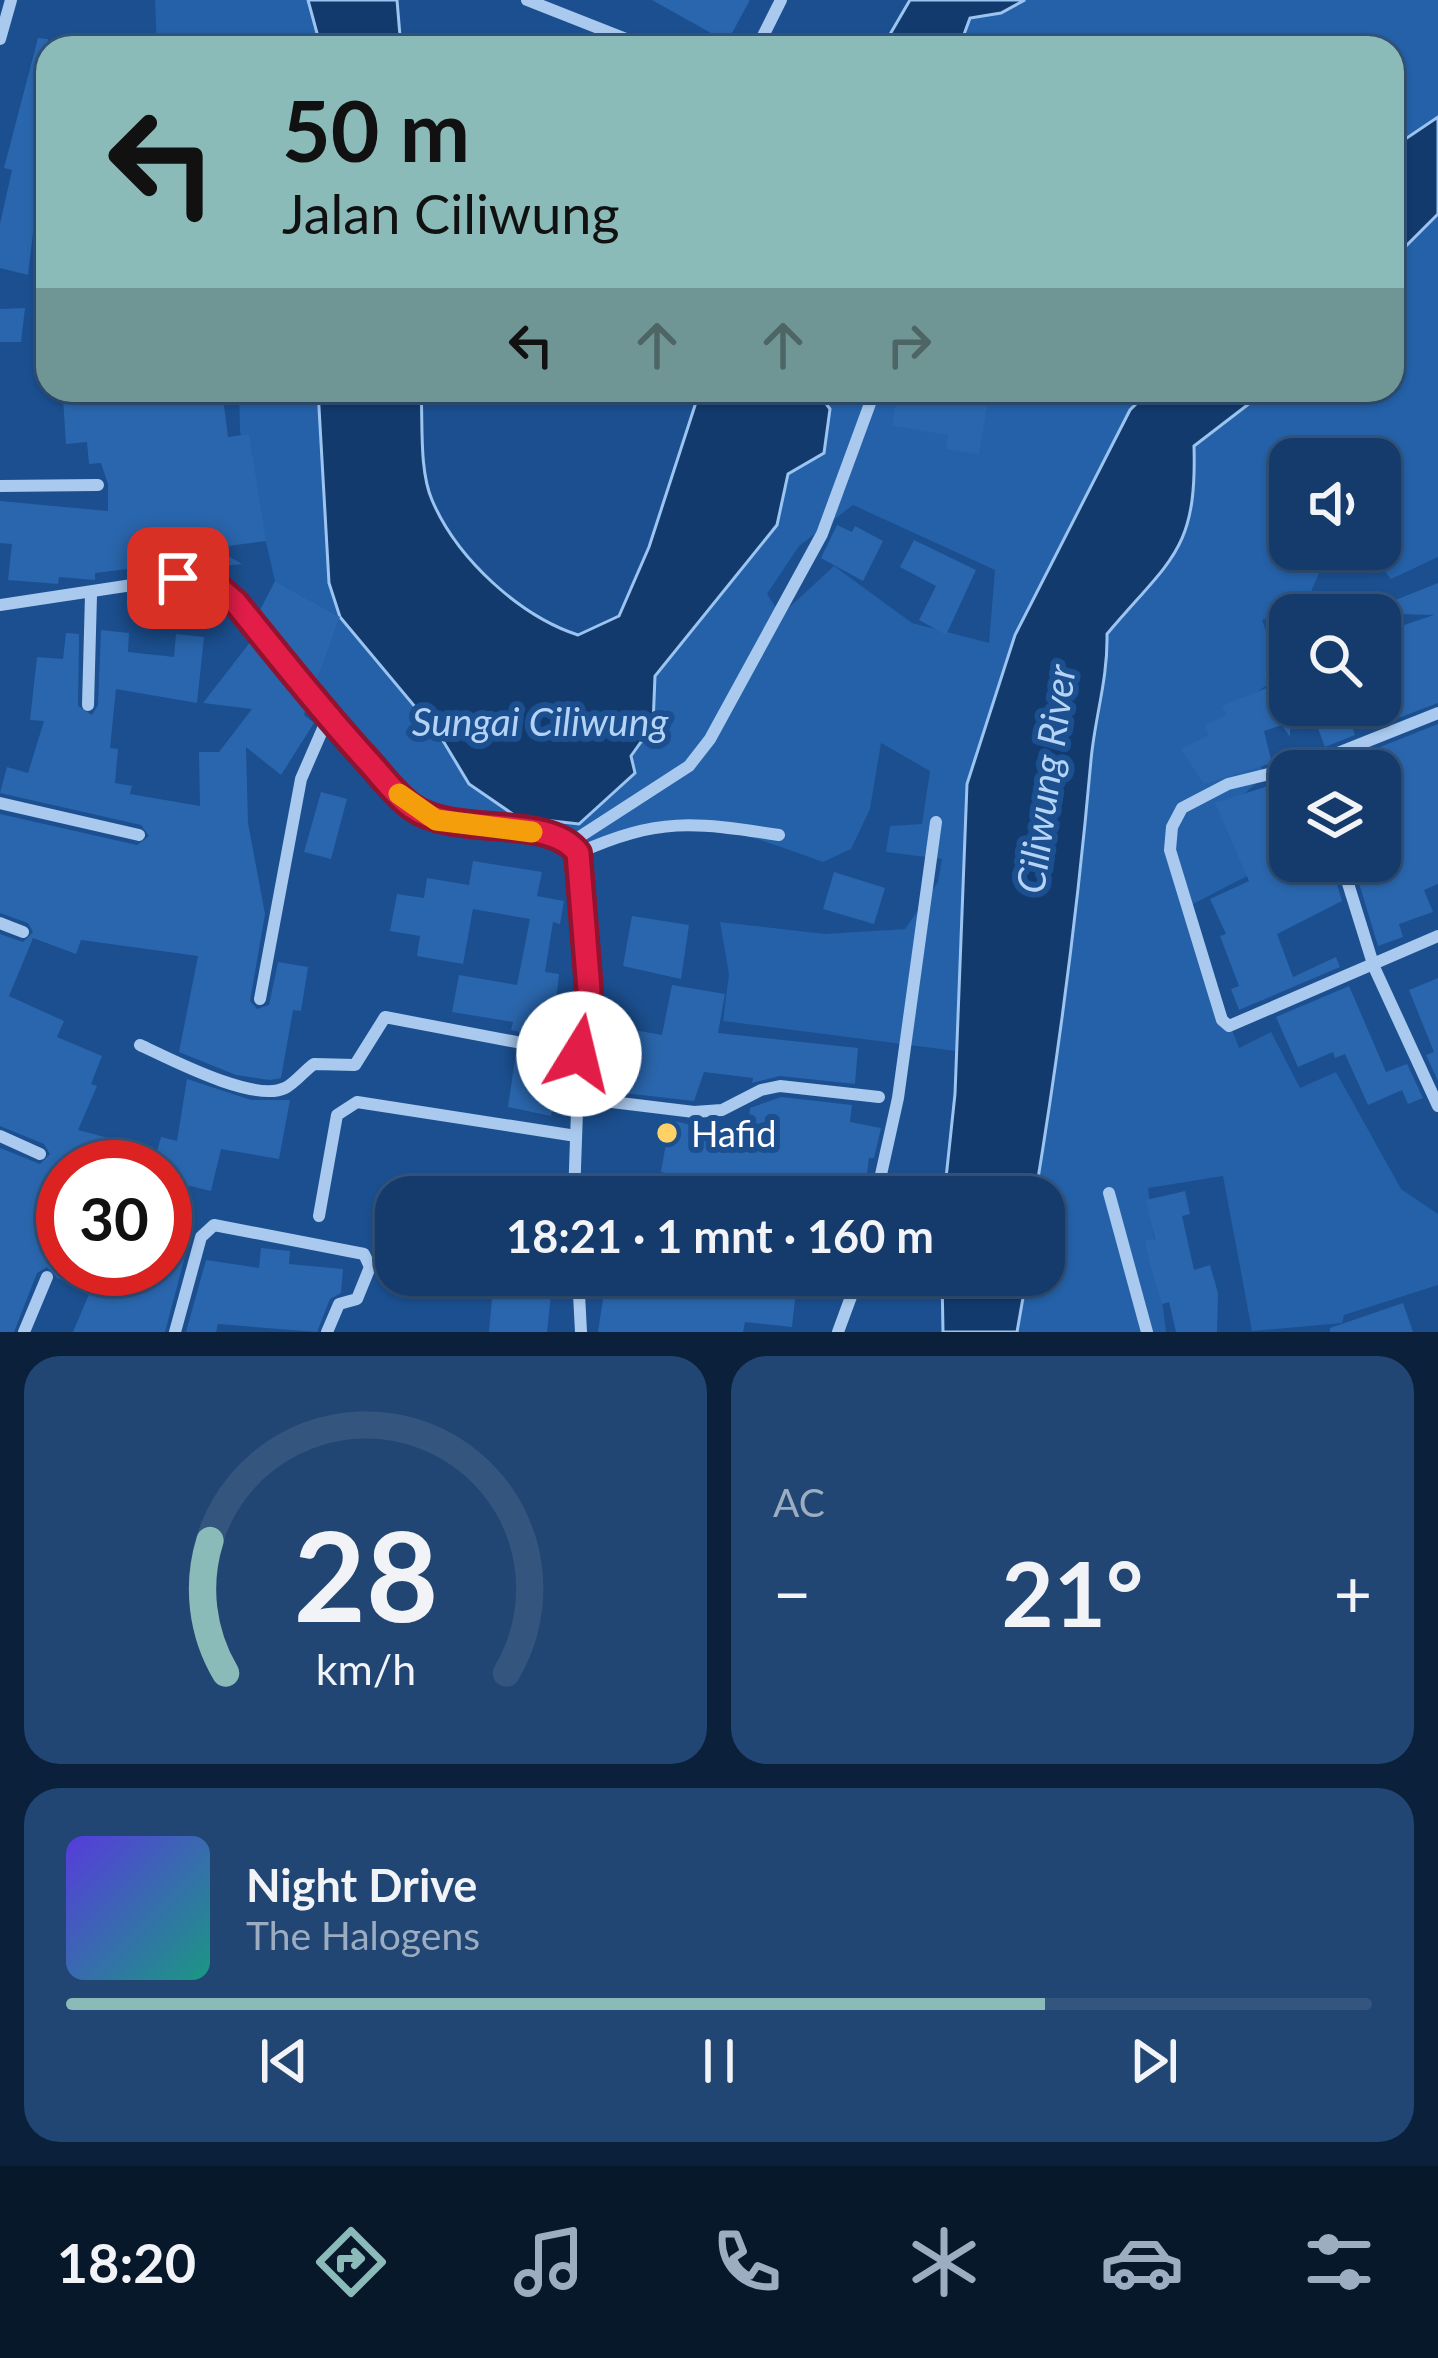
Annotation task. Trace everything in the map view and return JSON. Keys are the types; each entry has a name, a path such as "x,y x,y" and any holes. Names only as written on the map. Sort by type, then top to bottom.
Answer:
{"street":[{"path":"0,39 10,0"},
{"path":"527,0 618,36"},
{"path":"763,36 781,0"},
{"path":"574,848 689,766 710,739 823,534 871,402"},
{"path":"0,487 98,485"},
{"path":"0,605 91,595 178,578 220,589 328,718 411,807 436,820 545,834 574,848 629,830 698,823 779,836"},
{"path":"88,705 91,595"},
{"path":"1351,750 1438,713"},
{"path":"260,999 301,779 328,718"},
{"path":"1269,776 1228,784 1182,808 1172,827 1176,882 1225,1025 1235,1026 1438,936"},
{"path":"0,802 139,835"},
{"path":"881,1176 898,1098 936,822"},
{"path":"574,848 589,990 579,1054 575,1176"},
{"path":"1348,882 1374,967 1438,1106"},
{"path":"0,923 23,932"},
{"path":"140,1045 243,1087 266,1090 285,1088 314,1064 355,1065 385,1017 579,1054"},
{"path":"579,1098 694,1112 722,1110 760,1090 780,1087 879,1097"},
{"path":"319,1216 338,1114 357,1102 576,1136"},
{"path":"0,1136 36,1152"},
{"path":"1109,1193 1147,1332"},
{"path":"175,1332 207,1230 214,1225 364,1254 370,1267 361,1292 357,1299 339,1304 327,1332"},
{"path":"24,1332 39,1296"},
{"path":"579,1296 581,1332"},
{"path":"838,1332 851,1296"}],"shaded area":[{"path":"155,0 308,0 318,36 156,36"},
{"path":"1025,0 1438,0 1438,116 1404,141 1404,36 963,36 970,18 1001,13"},
{"path":"1438,214 1438,557 1391,579 1384,570 1401,570 1401,438 1269,438 1269,570 1322,570 1310,594 1269,594 1269,617 1262,620 1269,639 1269,683 1216,722 1253,747 1265,776 1225,810 1255,872 1185,908 1239,1048 1271,1032 1300,1088 1336,1072 1401,1189 1438,1214 1438,1285 1344,1315 1342,1323 1252,1331 1223,1176 1148,1188 1166,1332 1017,1332 1023,1296 1065,1296 1065,1176 1038,1176 1107,634 1175,551 1190,508 1193,446 1251,402 1404,402 1404,248"},
{"path":"239,402 319,402 329,583 392,681 442,739 469,784 631,756 653,725 655,676 777,525 788,474 824,453 830,409 825,402 1138,402 1130,410 960,939 956,1051 723,1021 729,974 720,922 825,934 905,929 938,882 942,859 886,852 890,826 922,824 930,771 881,743 870,809 851,849 823,862 757,839 701,827 645,830 578,853 570,843 411,807 311,696 340,617 275,581 240,431","holes":["853,505 995,570 989,643 912,623 834,566 781,615 767,594 799,546"]}],"water":[{"path":"308,0 397,0 400,36 318,36"},
{"path":"910,0 1025,0 1001,13 970,18 963,36 889,36"},
{"path":"1438,117 1438,214 1404,248 1404,140"},
{"name":"Sungai Ciliwung","path":"319,402 421,402 425,475 432,500 457,543 513,599 578,635 619,616 649,547 696,402 825,402 830,409 824,453 788,474 777,525 655,676 653,725 631,756 635,773 579,824 517,817 469,784 442,739 340,617 329,583"},
{"name":"Ciliwung River","path":"1138,402 1251,402 1194,446 1194,481 1185,532 1163,569 1107,634 1067,979 1038,1176 946,1176 955,1094 967,784 1015,635"},
{"path":"942,1296 1023,1296 1017,1332 943,1332"}],"building":[{"path":"652,0 750,0 730,36 716,36"},
{"path":"36,46 36,224 28,275 0,268 0,224 12,170 4,168"},
{"path":"25,308 21,342 0,342 0,309"},
{"path":"63,402 224,402 228,437 249,434 266,541 214,548 242,564 194,569 193,565 161,569 161,565 95,573 95,580 59,577 58,584 8,580 12,544 0,543 0,501 108,511 108,484 101,463 89,464 87,442 66,444"},
{"path":"896,402 988,402 979,454 946,449 948,435 892,426"},
{"path":"837,525 852,532 855,526 883,541 863,581 821,558"},
{"path":"914,540 976,570 946,635 919,620 936,586 900,567"},
{"path":"275,581 340,617 316,683 257,616"},
{"path":"1438,583 1438,703 1401,717 1401,626 1434,615 1401,614 1401,598"},
{"path":"101,630 129,633 128,652 174,657 176,634 204,637 197,703 116,689 110,748 118,749 115,783 132,786 130,794 200,806 199,752 219,752 252,709 203,703 251,641 307,705 304,715 314,723 281,775 246,747 248,823 265,914 250,1001 257,1009 269,1005 278,962 308,967 301,1011 293,1010 281,1078 270,1080 236,1075 179,1052 198,956 81,940 76,954 33,938 9,996 64,1021 57,1037 102,1056 91,1084 97,1086 78,1130 116,1140 36,1141 0,1126 0,934 23,942 33,932 28,923 0,913 0,814 137,845 149,836 141,825 0,793 7,767 28,773 44,721 30,720 37,657 63,659 66,633 79,634 78,706 92,715 98,705"},
{"path":"1269,687 1269,726 1279,726 1264,731 1269,764 1204,784 1181,749 1209,735 1205,725 1226,715 1222,706"},
{"path":"1438,724 1438,884 1424,890 1433,912 1399,924 1403,937 1378,946 1359,882 1401,882 1401,750 1380,747"},
{"path":"1317,726 1352,726 1355,735 1325,747"},
{"path":"1269,786 1269,882 1336,882 1342,901 1277,934 1293,977 1336,957 1340,967 1239,1010 1231,989 1239,986 1220,936 1226,934 1210,899 1249,881 1215,803"},
{"path":"321,792 347,799 331,859 304,852"},
{"path":"473,861 542,872 537,896 564,901 560,924 553,922 545,972 559,974 552,1038 511,1030 513,1022 452,1012 459,975 517,985 530,919 473,909 463,964 417,956 420,936 390,931 397,894 424,898 427,878 469,885"},
{"path":"834,872 885,888 874,924 823,909"},
{"path":"632,916 689,925 681,979 623,966"},
{"path":"1438,978 1438,1081 1426,1055 1434,1052 1409,990"},
{"path":"672,985 725,994 718,1033 858,1048 855,1084 780,1076 752,1083 753,1078 704,1072 694,1101 588,1089 589,1067 599,1069 606,1025 662,1035"},
{"path":"1349,986 1386,1072 1407,1064 1423,1098 1408,1104 1402,1090 1368,1105 1345,1054 1335,1058 1333,1052 1298,1067 1276,1017"},
{"path":"516,1053 568,1063 567,1086 556,1084 551,1116 508,1107"},
{"path":"187,1079 251,1100 290,1100 279,1159 221,1149 211,1191 192,1186 192,1140 177,1140"},
{"path":"781,1097 852,1105 850,1122 881,1128 867,1176 661,1172 670,1120 747,1138 750,1108"},
{"path":"0,1148 36,1162 36,1276 14,1332 0,1332"},
{"path":"1185,1191 1190,1214 1182,1216 1194,1270 1210,1265 1218,1293 1217,1332 1176,1332 1169,1302 1162,1304 1150,1264 1145,1241 1155,1239 1146,1200"},
{"path":"261,1248 290,1251 289,1264 343,1269 341,1293 330,1299 317,1332 218,1324 216,1332 186,1332 206,1260 259,1268"},
{"path":"88,1296 175,1296 165,1332 73,1332"},
{"path":"492,1296 551,1296 547,1332 489,1332"},
{"path":"603,1296 795,1296 792,1327 745,1322 743,1332 598,1332"},
{"path":"1403,1303 1413,1332 1330,1332 1330,1328"}],"slow traffic":[{"path":"399,794 411,807 436,820 532,832"}],"place":[{"name":"Hafid","path":"667,1133"}],"route":[{"path":"178,578 220,589 236,603 328,718 411,807 436,820 545,834 570,843 578,853 589,990 579,1054"}]}
